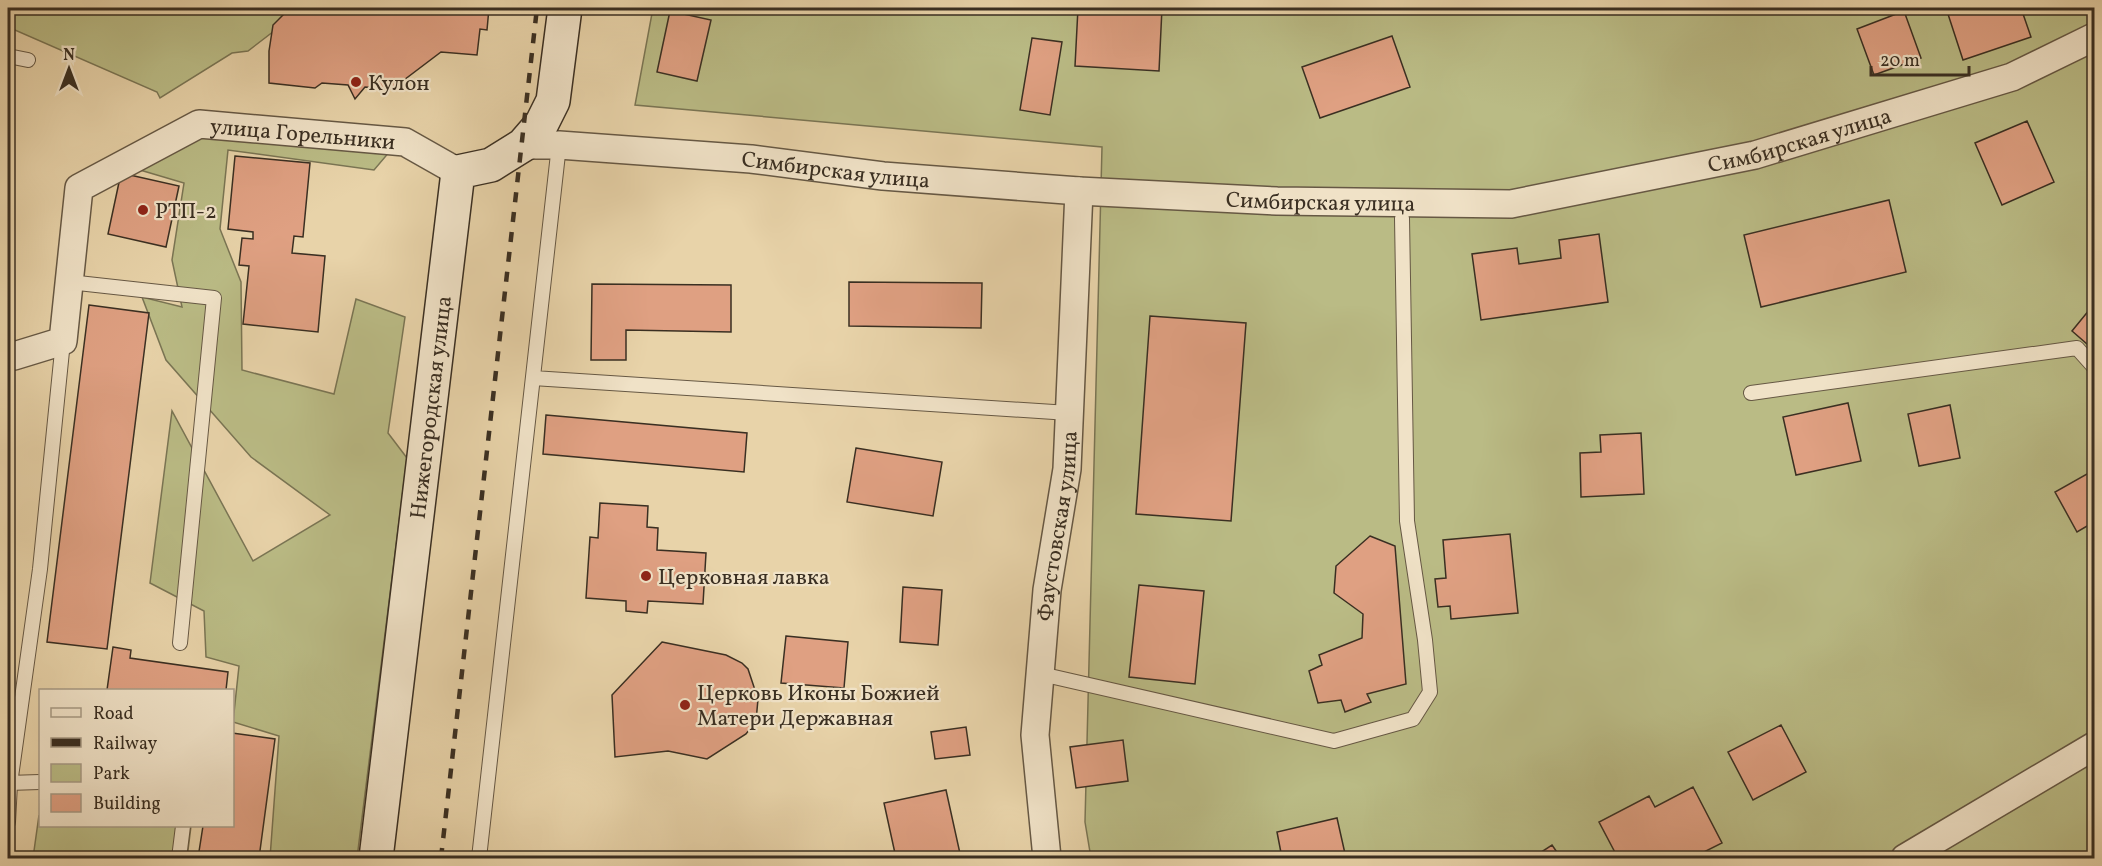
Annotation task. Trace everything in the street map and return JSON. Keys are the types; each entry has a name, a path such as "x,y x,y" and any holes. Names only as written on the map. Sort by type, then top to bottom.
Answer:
{"street":[{"path":"458,172 491,165 523,144 542,123 553,101 565,8"},
{"name":"Симбирская улица","path":"523,144 558,144 751,159 883,176 1078,191 1277,201 1510,204 1755,155 2012,76 2094,37"},
{"name":"улица Горельники","path":"63,341 79,188 199,124 405,142 458,172"},
{"name":"Нижегородская улица","path":"376,858 458,172"},
{"name":"Фаустовская улица","path":"1047,858 1035,735 1047,590 1068,469 1078,191"},
{"path":"8,353 14,356 63,341"},
{"path":"1905,858 2094,746"}],"lane":[{"path":"8,56 28,60"},
{"path":"480,858 558,144"},
{"path":"1041,674 1334,741 1413,719 1430,692 1425,640 1407,521 1402,218"},
{"path":"69,282 214,298 180,643"},
{"path":"8,822 9,783 40,568 63,341"},
{"path":"1751,393 2077,348 2094,367"},
{"path":"533,378 1069,413"},
{"path":"9,783 39,782"},
{"path":"179,858 183,827"}],"green space":[{"path":"8,8 304,8 248,51 232,53 160,98 157,92 8,27"},
{"path":"653,8 2094,8 2094,858 1091,858 1085,822 1102,147 635,105"},
{"path":"202,137 391,150 374,170 228,150 220,229 241,282 242,370 334,394 356,299 405,317 388,433 407,458 357,858 270,858 279,736 234,722 239,666 206,657 204,611 150,583 172,411 253,561 330,515 251,457 166,360 142,297 182,307 172,260 184,183 140,170"},
{"path":"39,815 39,827 191,827 187,858 33,858"}],"building":[{"path":"290,8 489,8 487,30 480,29 477,55 441,52 392,89 365,87 355,99 348,85 322,83 315,88 269,83 269,51 273,25"},
{"path":"1078,8 1162,8 1159,71 1075,66"},
{"path":"1177,8 1243,8 1243,11"},
{"path":"1946,8 2021,8 2031,37 1963,60"},
{"path":"670,11 711,20 697,81 657,72"},
{"path":"1904,11 1921,58 1874,75 1857,29"},
{"path":"1392,36 1410,87 1320,118 1302,67"},
{"path":"1032,38 1062,42 1050,115 1020,110"},
{"path":"2027,121 2054,182 2002,205 1975,143"},
{"path":"235,156 310,163 303,237 294,236 292,253 325,256 318,332 243,324 249,266 239,265 242,238 253,239 253,232 228,229"},
{"name":"РТП-2","path":"121,173 179,186 166,247 108,234"},
{"path":"1889,200 1906,272 1761,307 1744,235"},
{"path":"1599,234 1608,302 1481,320 1472,254 1517,248 1519,264 1561,258 1559,240"},
{"path":"849,282 982,283 981,328 849,326"},
{"path":"592,284 731,285 731,332 626,330 626,360 591,360"},
{"path":"2094,304 2094,350 2072,331"},
{"path":"89,305 149,313 107,649 47,642"},
{"path":"1150,316 1246,323 1231,521 1136,514"},
{"path":"1848,403 1861,461 1796,475 1783,417"},
{"path":"1950,405 1960,458 1919,466 1908,414"},
{"path":"546,415 747,433 744,472 543,454"},
{"path":"1641,433 1644,494 1581,497 1580,453 1601,452 1600,435"},
{"path":"856,448 942,462 933,516 847,502"},
{"path":"2094,470 2094,522 2077,532 2055,492"},
{"name":"Церковная лавка","path":"600,503 648,506 647,527 658,528 657,550 706,553 703,604 648,601 647,613 626,611 626,601 586,598 590,537 598,538"},
{"path":"1510,534 1518,613 1451,619 1450,606 1438,607 1435,579 1446,578 1443,540"},
{"path":"1370,536 1395,546 1406,684 1367,694 1371,702 1345,712 1341,700 1318,703 1309,671 1322,665 1319,655 1362,638 1363,614 1334,593 1336,566"},
{"path":"1139,585 1204,591 1195,684 1129,677"},
{"path":"903,587 942,590 938,645 900,642"},
{"path":"786,636 848,642 844,688 781,683"},
{"name":"Церковь Иконы Божией Матери Державная","path":"662,642 726,655 742,663 748,669 758,699 756,721 746,734 707,759 668,751 615,757 612,695"},
{"path":"113,647 131,650 130,658 228,672 226,689 107,689"},
{"path":"1781,725 1806,772 1753,800 1728,752"},
{"path":"966,727 970,755 935,759 931,732"},
{"path":"234,733 275,739 259,858 198,858 203,827 234,827"},
{"path":"1123,740 1128,781 1076,788 1070,747"},
{"path":"1693,787 1722,843 1692,858 1618,858 1599,822 1649,796 1655,807"},
{"path":"946,790 961,858 896,858 884,803"},
{"path":"1337,818 1346,858 1282,858 1277,832"},
{"path":"1552,845 1561,858 1532,858"}],"railway":[{"path":"441,858 537,8"}],"place":[{"name":"Кулон","path":"356,82"},
{"name":"РТП-2","path":"143,210"},
{"name":"Церковная лавка","path":"646,576"},
{"name":"Церковь Иконы Божией Матери Державная","path":"685,705"}]}
